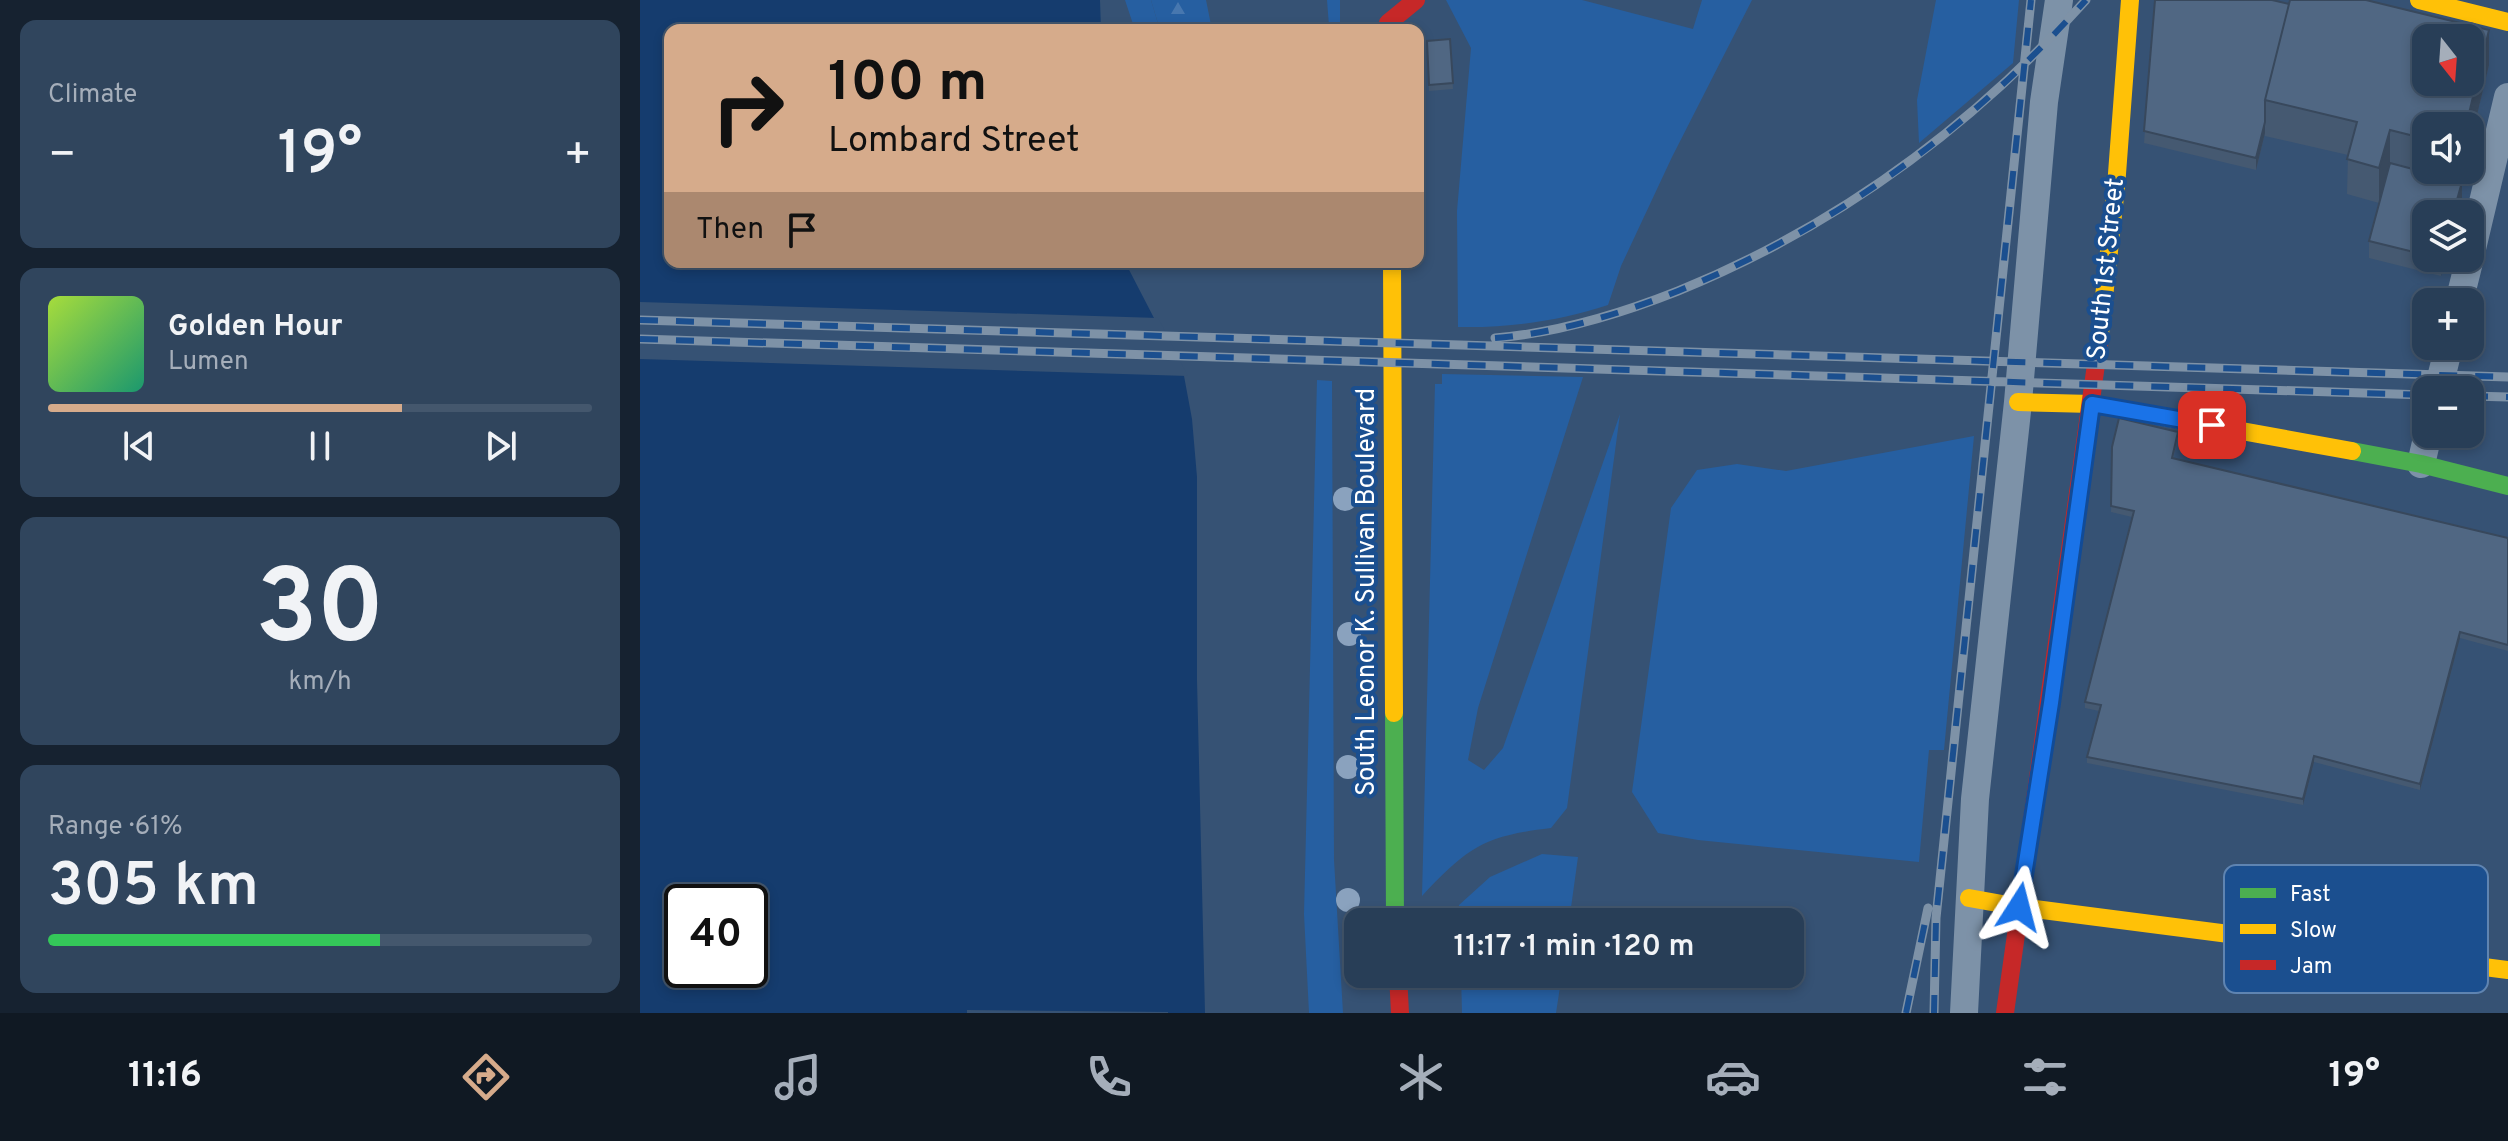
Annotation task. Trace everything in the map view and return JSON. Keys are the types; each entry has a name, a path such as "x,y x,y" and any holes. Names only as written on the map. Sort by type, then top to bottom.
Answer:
{"street":[{"path":"1388,24 1390,0"},
{"path":"1391,24 1416,0"},
{"path":"1964,1013 1975,799 2018,402 2044,102 2059,0"},
{"name":"South 1st Street","path":"2005,1013 2092,404 2116,187 2130,0"},
{"path":"2419,0 2508,22"},
{"path":"2484,200 2508,97"},
{"name":"South Leonor K. Sullivan Boulevard","path":"1392,268 1395,908"},
{"path":"2018,402 2092,404 2421,464 2508,486"},
{"path":"2421,464 2425,448"},
{"path":"1969,898 2224,933"},
{"path":"2488,967 2508,970"},
{"path":"1399,988 1400,1013"}],"green space":[{"path":"1125,0 1151,0 1158,24 1133,24"},
{"path":"1151,0 1206,0 1211,24 1158,24"},
{"path":"1327,0 1340,0 1340,24 1329,24"},
{"path":"1446,0 1582,0 1693,29 1702,0 1752,0 1672,157 1621,266 1608,305 1534,322 1458,327 1457,211 1471,48"},
{"path":"1936,0 2019,0 2013,63 1919,143 1917,100"},
{"path":"1442,374 1583,377 1478,708 1468,760 1484,770 1503,748 1620,414 1567,808 1551,828 1493,840 1465,855 1422,896 1435,384 1442,384"},
{"path":"1317,380 1332,381 1334,860 1343,1013 1309,1013 1304,914"},
{"path":"1974,436 1944,750 1929,750 1919,862 1698,840 1658,833 1632,792 1671,508 1697,470 1737,464 1786,471"},
{"path":"1542,854 1578,857 1571,908 1459,908 1490,877"},
{"path":"1461,988 1560,988 1556,1013 1462,1013"}],"shaded area":[{"path":"640,0 1100,0 1101,24 664,24 664,268 1128,268 1184,376 1192,419 1197,477 1197,680 1205,1013 640,1013"}],"pier":[{"path":"640,302 1158,318 1188,376 640,359"},
{"path":"967,1010 1168,1012 1168,1013 967,1013"}],"building":[{"path":"2155,0 2272,0 2289,4 2265,100 2265,122 2256,158 2144,131"},
{"path":"2290,0 2366,0 2464,24 2412,24 2412,96 2473,96 2469,112 2412,112 2412,136 2390,130 2379,168 2347,159 2357,122 2265,100"},
{"path":"2484,29 2489,30 2484,51"},
{"path":"1450,39 1453,83 1429,85 1427,41"},
{"path":"2390,163 2412,169 2412,184 2461,184 2457,200 2412,200 2412,252 2369,241"},
{"path":"2119,418 2178,432 2172,458 2508,538 2508,645 2460,632 2420,784 2314,756 2303,799 2087,757 2101,705 2085,702 2134,511 2111,506 2112,447"}],"railway":[{"path":"1934,1013 1936,918 2031,0"},
{"path":"1495,338 1565,327 1634,307 1737,265 1793,236 1847,204 1949,131 2042,47 2086,0"},
{"path":"640,320 2508,377"},
{"path":"640,339 2412,395"},
{"path":"2484,396 2508,397"},
{"path":"1906,1013 1928,908"}],"traffic: fast":[{"path":"2352,451 2421,464 2508,486"},
{"path":"1394,713 1395,908"}],"traffic: slow":[{"path":"2099,343 2116,187 2130,0"},
{"path":"2419,0 2508,22"},
{"path":"1392,268 1394,713"},
{"path":"2018,402 2092,404 2352,451"},
{"path":"1969,898 2224,933"},
{"path":"2488,967 2508,970"}],"traffic: jam":[{"path":"1388,23 1416,0"},
{"path":"2005,1013 2099,343"},
{"path":"1399,988 1400,1013"}],"route":[{"path":"2019,907 2092,404 2212,425"}]}
